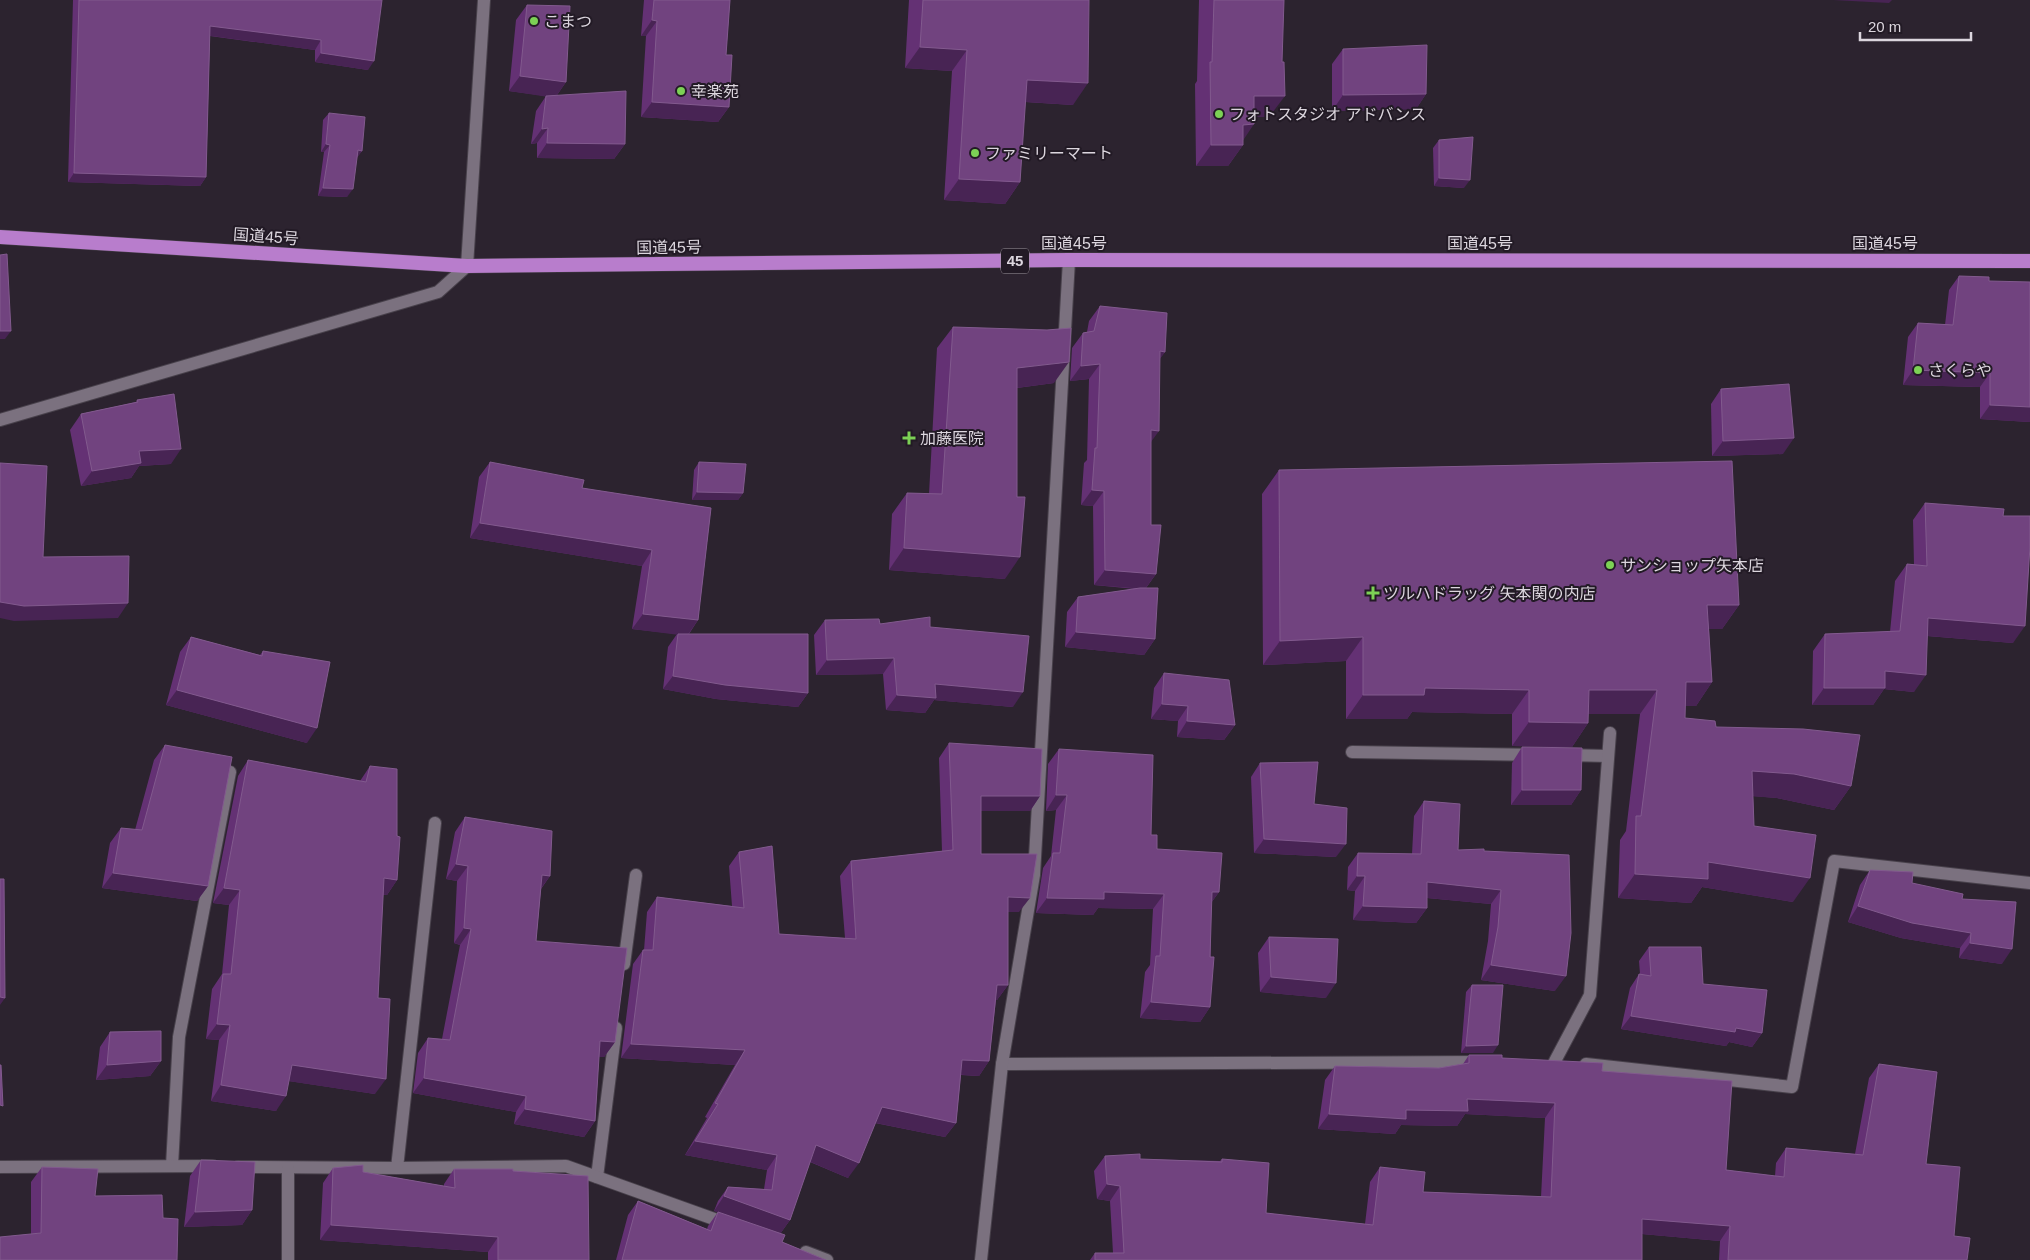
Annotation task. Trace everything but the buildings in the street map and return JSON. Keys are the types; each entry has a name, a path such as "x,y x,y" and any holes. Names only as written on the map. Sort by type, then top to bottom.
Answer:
{"highway":[{"name":"国道45号","path":"0,236 467,266 1069,260 2030,261"}],"street":[{"path":"0,420 438,292 467,266 484,0"},
{"path":"981,1260 1002,1064 1034,876 1069,260"},
{"path":"1610,733 1590,995 1560,1062 1792,1087 1834,861 2030,883"},
{"path":"1352,752 1608,756"},
{"path":"172,1166 179,1037 230,772"},
{"path":"397,1168 435,823"},
{"path":"623,972 636,875"},
{"path":"597,1177 618,1011"},
{"path":"1002,1064 1496,1062"},
{"path":"0,1166 288,1168 566,1166 744,1230"},
{"path":"288,1168 288,1260"},
{"path":"790,1247 827,1260"}],"place":[{"name":"こまつ","path":"534,21"},
{"name":"幸楽苑","path":"681,91"},
{"name":"フォトスタジオ アドバンス","path":"1219,114"},
{"name":"ファミリーマート","path":"975,153"},
{"name":"さくらや","path":"1918,370"},
{"name":"加藤医院","path":"909,438"},
{"name":"サンショップ矢本店","path":"1610,565"},
{"name":"ツルハドラッグ 矢本関の内店","path":"1373,593"}]}
